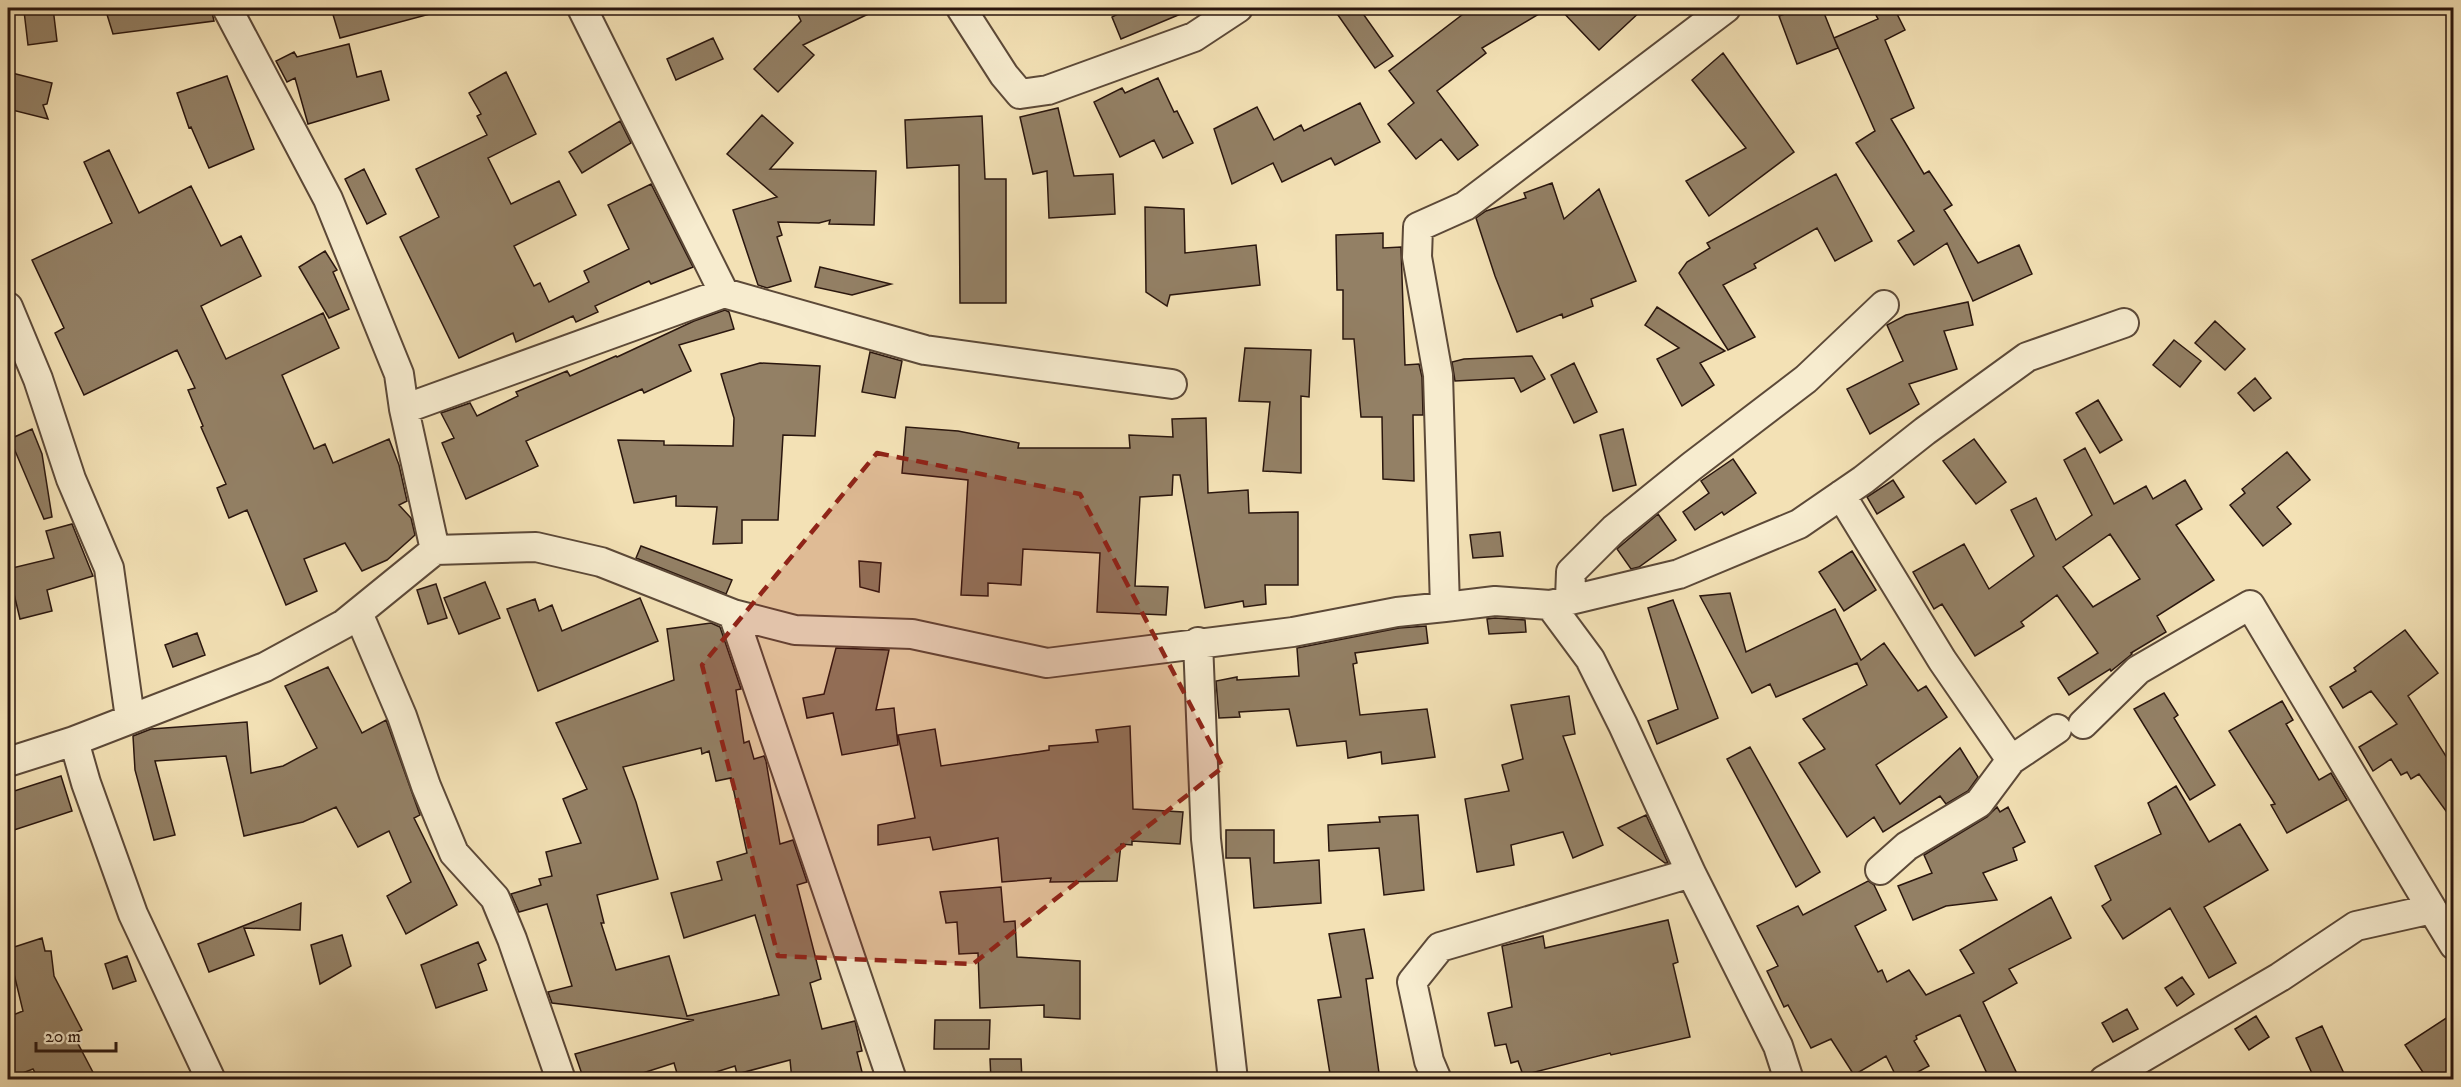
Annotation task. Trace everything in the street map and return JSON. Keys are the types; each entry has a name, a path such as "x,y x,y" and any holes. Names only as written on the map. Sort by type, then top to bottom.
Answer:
{"street":[{"path":"227,8 328,199 399,374 404,409 435,550"},
{"path":"582,8 724,293"},
{"path":"961,8 1004,75 1020,94 1048,90 1194,37 1238,8"},
{"path":"1445,607 1438,375 1417,257 1418,227 1465,206 1726,8"},
{"path":"404,409 724,293 925,350 1172,384"},
{"path":"1789,1080 1778,1046 1691,873 1623,725 1560,602 1571,572 1614,529 1806,379 1884,305"},
{"path":"8,307 38,379 71,479 109,568 130,718"},
{"path":"8,762 74,741 265,667 344,624 435,550 537,547 601,562 734,614 795,630 912,634 1047,663 1198,642 1293,632 1397,612 1495,601 1560,602 1679,574 1799,524 2027,357 2124,323"},
{"path":"1840,495 1942,660 2011,760"},
{"path":"1880,870 1907,846 1979,803 2011,760 2070,726 2138,670 2250,605 2454,945"},
{"path":"358,613 454,853 495,898 512,939 561,1080"},
{"path":"734,614 892,1080"},
{"path":"1198,642 1206,839 1233,1080"},
{"path":"74,741 86,783 133,914 211,1080"},
{"path":"1437,1080 1429,1061 1412,982 1440,946 1691,873"},
{"path":"2104,1080 2280,977 2356,926 2432,909"}],"highlighted area":[{"path":"877,453 1080,494 1223,767 973,964 778,956 702,665"}],"building":[{"path":"53,8 57,41 28,45 24,11"},
{"path":"105,8 211,8 214,21 113,34"},
{"path":"331,8 429,8 430,14 340,38"},
{"path":"795,8 881,8 803,45 814,55 778,92 754,69 801,21"},
{"path":"1118,8 1195,8 1121,39 1112,17 1120,13"},
{"path":"1333,8 1359,8 1393,56 1375,68"},
{"path":"1471,8 1549,8 1482,48 1486,53 1437,91 1478,145 1458,160 1441,139 1416,159 1388,124 1414,103 1389,71"},
{"path":"1559,8 1644,8 1599,50"},
{"path":"1802,8 1822,8 1838,48 1797,64 1779,16"},
{"path":"1872,8 1894,8 1905,30 1885,40 1914,108 1891,119 1924,174 1929,171 1952,205 1944,210 1978,263 2019,245 2032,274 1973,301 1947,243 1914,265 1898,241 1914,231 1856,143 1875,131 1834,38 1878,19"},
{"path":"713,38 723,59 676,80 667,59"},
{"path":"349,44 357,77 381,71 389,100 308,124 295,78 287,82 276,61 294,52 297,57"},
{"path":"1723,53 1794,152 1709,216 1686,181 1746,148 1692,80"},
{"path":"8,72 52,83 47,104 43,105 48,119 8,109"},
{"path":"506,72 536,134 488,158 511,204 559,181 576,215 514,246 534,286 540,283 549,302 589,282 584,271 629,249 608,205 651,184 693,267 651,284 649,281 595,306 598,312 576,322 573,316 516,342 513,333 459,358 400,237 439,217 416,169 487,135 477,116 481,114 469,93"},
{"path":"227,76 254,149 209,168 191,127 189,128 177,93"},
{"path":"1158,78 1174,112 1177,111 1193,143 1163,158 1154,140 1120,157 1094,102 1122,88 1125,93"},
{"path":"1360,103 1380,142 1335,165 1331,158 1282,182 1273,163 1232,184 1214,129 1257,107 1274,140 1301,125 1304,131"},
{"path":"1058,108 1074,176 1113,174 1115,214 1049,218 1047,171 1033,174 1020,117"},
{"path":"762,115 793,143 770,169 876,171 874,225 829,224 830,220 819,223 778,222 782,235 777,237 791,281 767,288 758,285 733,210 777,197 727,154"},
{"path":"982,116 985,179 1006,179 1006,303 960,303 959,165 907,168 905,120"},
{"path":"620,121 631,143 582,173 569,152"},
{"path":"109,150 139,213 191,186 221,246 241,236 261,276 201,306 226,359 323,313 339,348 282,375 314,449 325,444 333,463 389,439 399,465 407,501 399,505 411,518 415,535 387,560 362,571 345,543 304,559 317,591 286,605 247,510 229,518 217,488 226,484 201,427 203,426 188,390 195,388 177,350 84,395 55,333 64,328 32,260 112,223 84,162"},
{"path":"364,169 386,214 367,224 345,179"},
{"path":"1836,174 1872,241 1835,261 1817,228 1754,264 1756,268 1723,285 1755,337 1728,350 1679,273 1687,262 1710,248 1707,243"},
{"path":"1552,183 1564,219 1599,189 1636,281 1591,299 1593,306 1563,318 1562,314 1517,332 1476,218 1486,211 1526,198 1524,193"},
{"path":"1145,207 1184,209 1185,253 1256,245 1260,285 1170,295 1167,306 1146,292"},
{"path":"1383,233 1383,248 1401,247 1405,365 1419,364 1422,377 1423,415 1413,415 1414,481 1383,479 1382,417 1361,417 1354,339 1343,339 1343,290 1337,290 1336,235"},
{"path":"325,251 337,270 333,272 349,309 329,318 299,267"},
{"path":"820,267 891,284 852,295 815,287"},
{"path":"1968,302 1973,325 1944,331 1957,369 1909,384 1919,404 1870,434 1847,389 1903,361 1887,325 1906,315"},
{"path":"1657,307 1725,351 1700,363 1714,385 1682,406 1657,359 1679,348 1645,325"},
{"path":"725,310 729,312 734,329 679,345 691,371 644,393 642,389 526,441 538,466 466,499 442,443 454,438 441,413 470,403 477,416 518,396 516,392 567,371 570,376 694,321"},
{"path":"2215,321 2245,349 2225,370 2195,343"},
{"path":"2174,340 2201,361 2180,387 2153,365"},
{"path":"1245,348 1311,350 1309,397 1301,396 1301,473 1263,471 1270,402 1239,401"},
{"path":"870,352 902,361 895,398 862,392"},
{"path":"1532,356 1545,379 1521,392 1514,378 1455,381 1452,362 1464,359"},
{"path":"760,363 820,366 815,436 783,435 778,520 742,520 742,543 713,544 717,507 676,506 676,496 634,503 618,440 664,441 664,445 733,446 734,418 721,374"},
{"path":"1574,363 1597,412 1574,423 1551,375"},
{"path":"2255,378 2271,398 2254,411 2238,393"},
{"path":"2098,400 2122,440 2100,453 2076,413"},
{"path":"1206,418 1208,493 1248,490 1249,513 1298,512 1298,585 1265,585 1266,604 1244,607 1243,601 1205,608 1180,475 1173,475 1172,495 1140,497 1135,586 1168,587 1166,615 1097,612 1100,553 1023,549 1021,585 988,583 988,596 961,595 968,480 902,473 906,427 958,431 1019,443 1018,448 1130,448 1129,435 1173,437 1172,419"},
{"path":"32,429 42,454 52,517 44,519 10,439"},
{"path":"1623,429 1636,485 1613,491 1600,435"},
{"path":"1974,439 2006,482 1976,504 1943,461"},
{"path":"2085,448 2114,504 2146,486 2153,499 2185,480 2202,509 2176,525 2214,580 2157,616 2166,632 2131,653 2111,671 2110,669 2069,695 2058,678 2098,653 2057,595 2021,622 2024,626 1975,656 1942,604 1934,609 1913,572 1964,544 1989,589 2034,556 2011,510 2036,498 2056,540 2092,515 2064,460","holes":["2110,534 2140,579 2093,607 2063,567"]},
{"path":"2287,452 2310,480 2277,507 2291,524 2263,546 2230,505 2245,493 2242,489"},
{"path":"1733,459 1756,493 1724,515 1722,512 1695,530 1683,512 1709,493 1701,481"},
{"path":"1893,480 1904,497 1877,514 1867,497"},
{"path":"1658,514 1676,540 1639,567 1631,569 1617,549"},
{"path":"72,524 93,576 47,590 52,611 20,619 8,569 54,558 46,531"},
{"path":"1500,532 1503,556 1473,558 1470,535"},
{"path":"641,546 732,580 726,594 636,558"},
{"path":"1852,551 1876,590 1844,611 1819,572"},
{"path":"859,561 881,563 879,592 860,587"},
{"path":"485,582 500,618 459,634 444,598"},
{"path":"436,584 447,618 428,624 417,590"},
{"path":"1730,593 1746,652 1835,609 1861,660 1884,643 1918,691 1926,686 1947,717 1876,765 1900,804 1960,748 1978,777 1968,791 1946,804 1940,796 1883,832 1874,817 1847,837 1799,763 1825,749 1803,719 1867,685 1857,663 1776,697 1770,684 1752,693 1700,596"},
{"path":"640,598 658,641 538,691 507,609 535,599 539,611 552,605 562,631"},
{"path":"1673,600 1718,718 1657,744 1648,721 1678,709 1648,608"},
{"path":"1487,619 1525,620 1526,632 1489,634"},
{"path":"711,623 720,627 741,689 736,690 744,743 749,741 754,759 764,756 780,844 793,840 807,882 797,885 821,979 810,983 822,1029 855,1021 862,1051 857,1052 864,1080 792,1080 790,1060 737,1074 735,1066 691,1080 679,1080 674,1063 621,1080 584,1080 575,1054 694,1020 552,1003 548,992 572,986 547,904 519,912 511,894 541,885 539,879 552,876 546,852 581,843 563,799 587,789 556,723 674,680 667,629","holes":["701,748 702,754 709,751 716,781 731,778 747,853 717,862 722,880 671,893 684,938 755,915 779,995 687,1016 669,956 616,970 601,923 604,923 597,895 658,879 636,802 623,767"]},
{"path":"1426,626 1428,643 1355,653 1357,663 1353,664 1360,715 1427,709 1435,757 1382,764 1381,752 1348,758 1346,741 1297,746 1289,709 1239,712 1240,717 1219,718 1216,681 1237,677 1237,680 1299,676 1297,648 1399,628"},
{"path":"2405,630 2438,673 2408,696 2454,769 2454,822 2419,774 2411,779 2407,772 2401,775 2391,759 2373,771 2359,747 2397,724 2371,691 2343,708 2330,687 2356,671 2354,668"},
{"path":"197,633 205,655 173,667 165,645"},
{"path":"836,648 889,650 876,710 894,708 898,745 842,755 833,713 807,718 803,698 824,694"},
{"path":"328,667 362,733 386,720 420,815 414,818 457,905 406,934 387,896 411,882 389,831 358,847 336,807 303,822 244,836 226,756 155,761 175,835 154,840 135,770 133,736 151,729 247,722 251,773 283,766 317,748 285,686"},
{"path":"2164,693 2178,715 2174,718 2215,785 2190,800 2134,709"},
{"path":"1569,696 1575,734 1563,736 1603,845 1573,858 1563,832 1511,845 1514,865 1477,872 1465,799 1509,791 1502,765 1523,759 1511,705"},
{"path":"2282,701 2293,720 2286,724 2319,780 2331,773 2347,800 2287,833 2271,805 2275,804 2229,731"},
{"path":"1130,726 1133,809 1183,812 1180,844 1132,841 1132,845 1121,844 1117,881 1050,882 1051,878 1002,882 998,838 933,850 930,837 878,845 878,825 915,818 898,735 935,729 941,766 1049,750 1049,746 1098,742 1096,730"},
{"path":"1750,747 1820,872 1796,887 1727,759"},
{"path":"61,776 72,811 8,832 8,793"},
{"path":"2176,786 2209,842 2240,824 2268,870 2204,907 2236,963 2209,978 2170,908 2123,939 2102,906 2111,900 2095,866 2161,834 2148,803"},
{"path":"1997,807 2000,812 2008,807 2025,842 2013,848 2017,860 1983,873 1997,900 1946,906 1913,920 1898,886 1932,873 1924,855 1987,817"},
{"path":"1418,815 1424,890 1384,895 1379,848 1329,851 1328,825 1380,822 1379,817"},
{"path":"1646,815 1668,863 1618,828"},
{"path":"1226,830 1274,830 1274,863 1319,860 1321,903 1254,908 1250,858 1226,858"},
{"path":"1868,881 1874,885 1886,910 1855,926 1878,972 1882,970 1887,982 1909,970 1926,995 1974,973 1960,950 2051,897 2071,938 2009,969 2017,983 1983,1002 2020,1080 1990,1080 1960,1015 1916,1036 1917,1039 1914,1041 1929,1066 1903,1080 1898,1080 1886,1056 1854,1075 1831,1039 1811,1048 1788,1005 1784,1007 1767,971 1778,966 1757,926 1798,906 1803,915"},
{"path":"1001,887 1004,922 1015,921 1017,957 1080,961 1080,1019 1044,1017 1044,1005 980,1008 978,953 959,954 957,922 946,923 940,892"},
{"path":"301,903 300,930 244,928 254,955 209,972 198,944"},
{"path":"1668,920 1678,962 1673,964 1690,1037 1611,1055 1610,1053 1523,1075 1518,1061 1511,1063 1506,1044 1495,1046 1488,1013 1512,1007 1502,946 1543,936 1545,948"},
{"path":"1364,929 1373,978 1366,979 1380,1080 1331,1080 1318,1000 1341,997 1329,934"},
{"path":"342,935 351,966 320,984 311,945"},
{"path":"42,938 45,951 51,951 54,976 82,1030 73,1034 97,1080 39,1080 33,1069 15,1076 8,1055 8,1017 23,1011 8,949"},
{"path":"478,942 486,960 478,964 487,990 436,1008 421,965"},
{"path":"127,956 136,981 113,989 105,964"},
{"path":"2182,977 2194,994 2177,1006 2165,988"},
{"path":"2127,1009 2138,1029 2113,1042 2102,1023"},
{"path":"2454,1013 2454,1080 2428,1080 2405,1045"},
{"path":"2256,1016 2269,1037 2249,1050 2235,1029"},
{"path":"935,1020 990,1020 989,1049 934,1049"},
{"path":"2322,1026 2347,1080 2315,1080 2296,1038"},
{"path":"990,1059 1021,1059 1022,1080 991,1080"}]}
